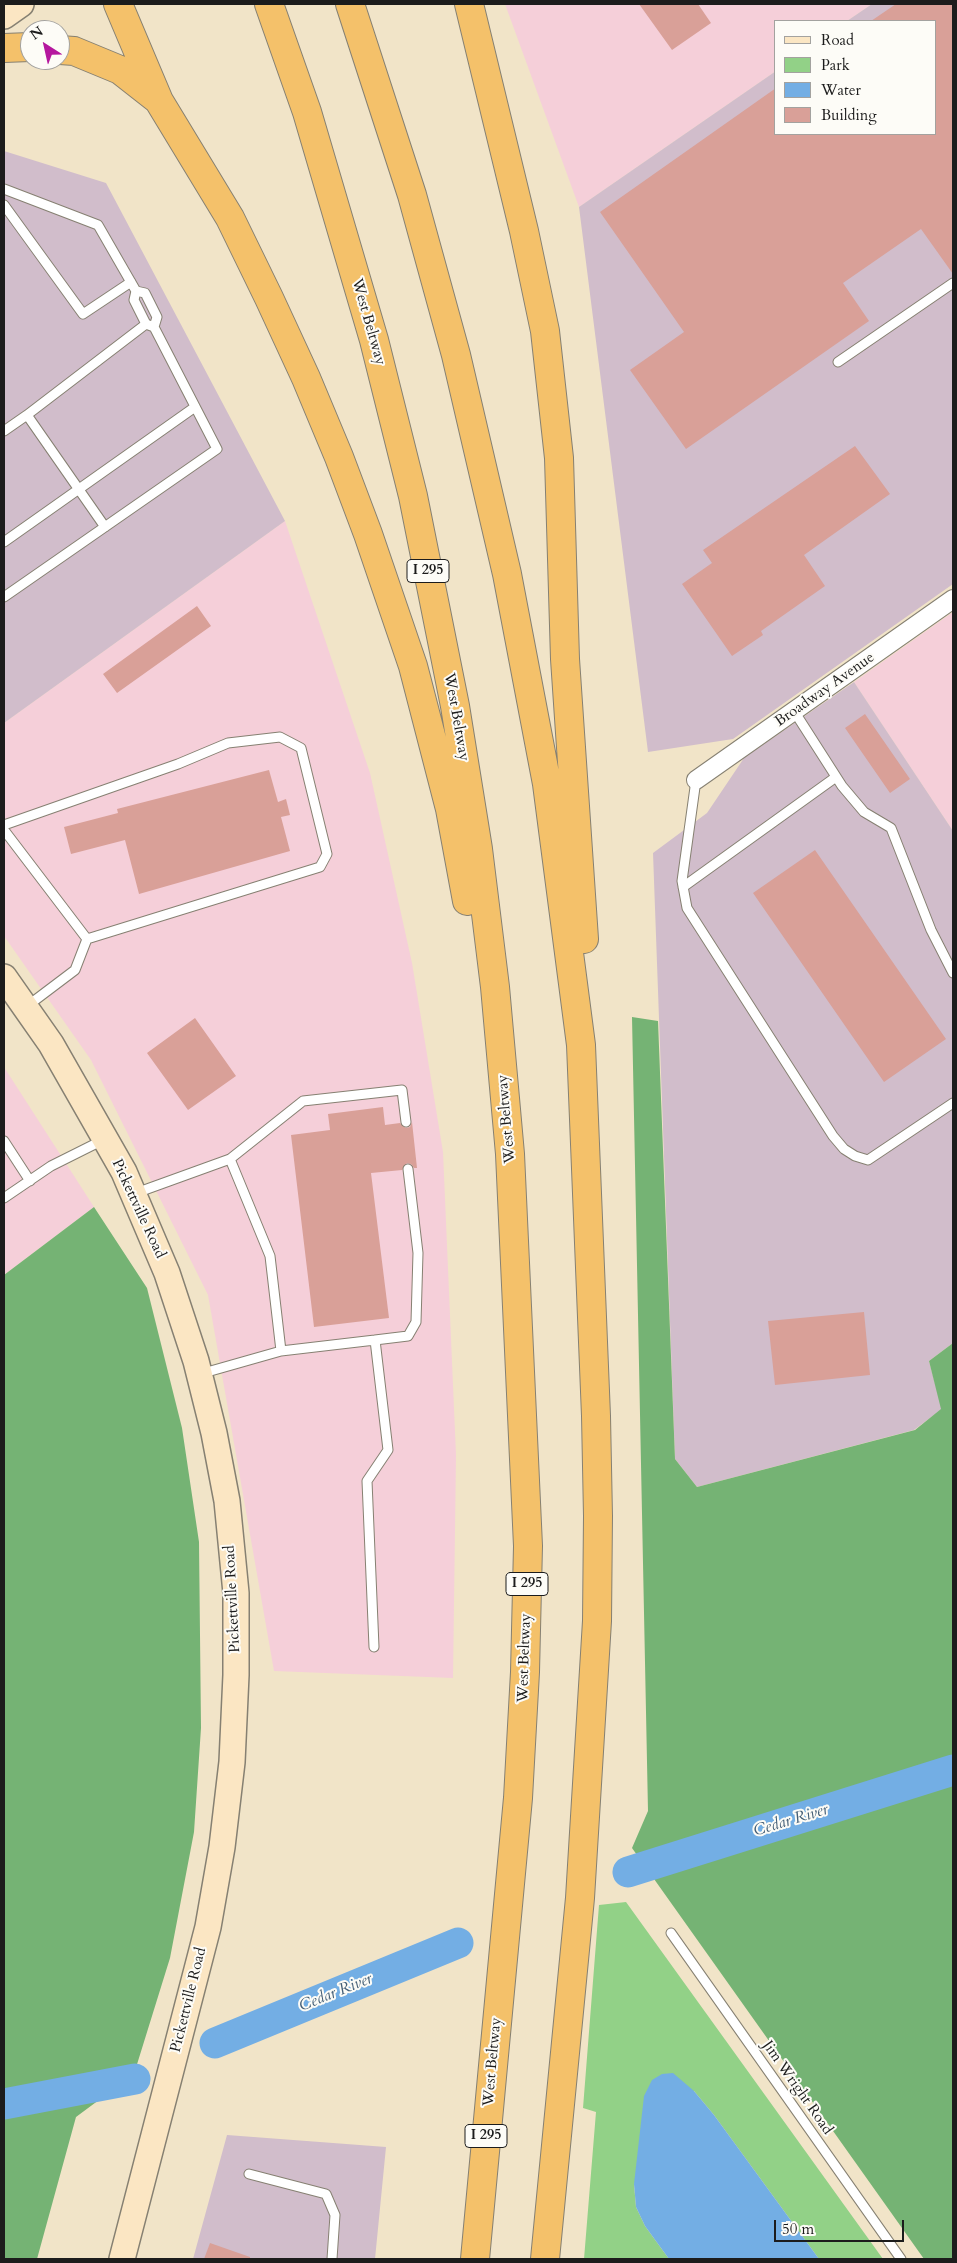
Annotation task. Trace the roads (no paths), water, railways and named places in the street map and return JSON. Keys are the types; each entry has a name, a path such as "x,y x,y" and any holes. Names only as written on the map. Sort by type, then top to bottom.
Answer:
{"highway":[{"path":"118,4 159,101 230,218 306,378 368,534 413,666 450,809 474,935 485,1039 510,1154"},
{"name":"West Beltway","path":"269,4 307,112 374,340 413,496 455,706 478,848 495,987 510,1154 528,1546 525,1672 518,1798 475,2259"},
{"path":"350,4 409,186 425,242 456,355 507,574 546,784 581,1046"},
{"path":"462,4 490,93"},
{"path":"469,4 524,231 545,331 559,458 565,660 584,934 581,1046 596,1416 598,1516 597,1621 580,1898 545,2259"},
{"path":"4,48 20,47"},
{"path":"70,51 120,70 159,101"}],"street":[{"path":"4,16 21,4"},
{"name":"Broadway Avenue","path":"696,780 953,599"},
{"name":"Pickettville Road","path":"4,978 51,1044 105,1139 134,1194 167,1273 200,1374 214,1432 227,1501 236,1594 236,1675 232,1762 222,1846 208,1927 122,2259"}],"lane":[{"path":"4,189 98,226 136,291 134,300 217,449 4,597"},
{"path":"4,204 83,314 131,282"},
{"path":"838,362 953,283"},
{"path":"4,431 150,326 157,317 145,294 136,291"},
{"path":"4,542 195,407"},
{"path":"27,415 105,526"},
{"path":"794,711 836,777 864,812 891,828 931,930 953,973"},
{"path":"4,825 178,764 228,743 280,737 300,748 327,854 320,867 87,939"},
{"path":"683,886 836,777"},
{"path":"696,780 682,881 687,908 713,952 833,1136 844,1149 855,1156 868,1160 953,1103"},
{"path":"4,830 87,939"},
{"path":"25,1008 75,970 87,939"},
{"path":"134,1194 230,1159 303,1101 402,1090 406,1122"},
{"path":"4,1198 51,1166 105,1139"},
{"path":"4,1141 30,1181"},
{"path":"230,1159 270,1256 281,1351"},
{"path":"200,1374 281,1351 408,1336 416,1322 418,1253 408,1169"},
{"path":"374,1647 367,1481 388,1450 375,1340"},
{"name":"Jim Wright Road","path":"671,1932 901,2259"},
{"path":"249,2174 326,2194 335,2216 332,2259"}],"water":[{"path":"673,2073 694,2091 714,2115 819,2259 669,2259 645,2226 636,2207 634,2184 644,2096 652,2080 662,2074"}],"waterway":[{"name":"Cedar River","path":"628,1872 953,1770"},
{"name":"Cedar River","path":"215,2043 458,1943"},
{"path":"4,2104 135,2079"}]}
